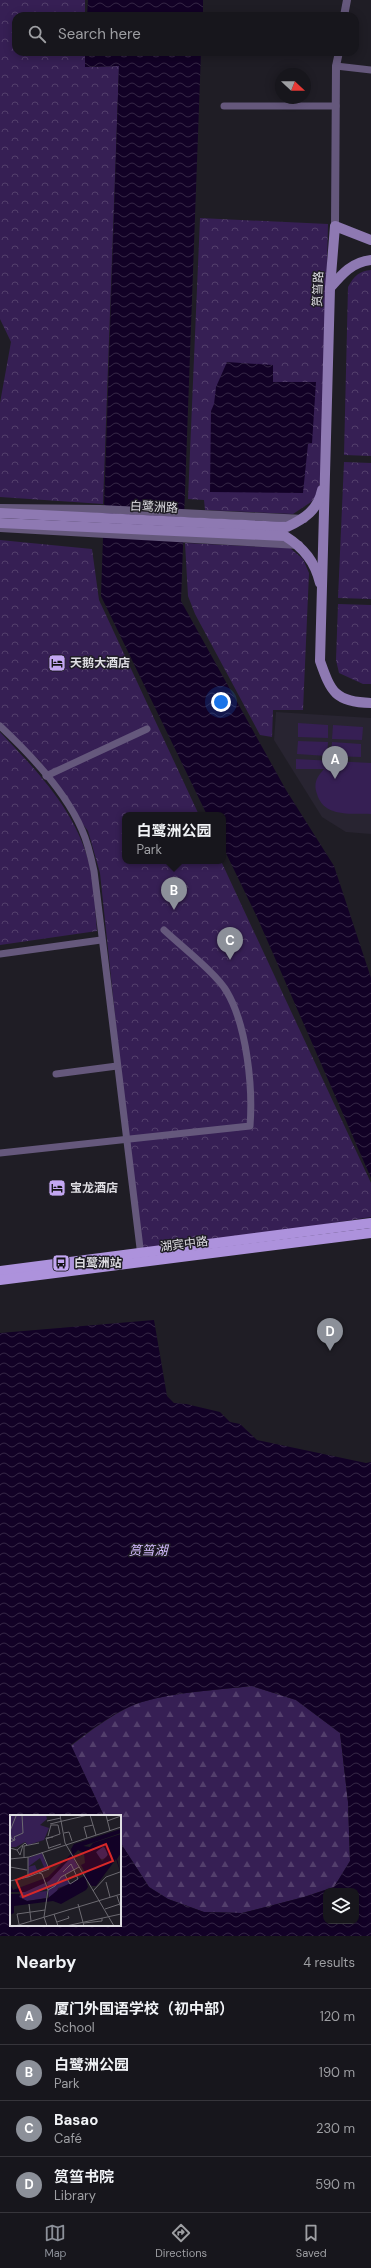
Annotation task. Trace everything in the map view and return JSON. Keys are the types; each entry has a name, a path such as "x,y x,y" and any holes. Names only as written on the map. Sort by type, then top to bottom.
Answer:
{"main road":[{"path":"334,226 371,240"},
{"name":"筼筜路","path":"325,528 330,288 334,226"},
{"path":"330,288 341,275 359,261 371,260"},
{"name":"白鹭洲路","path":"0,523 100,531 188,526 287,527 304,519 320,502 326,471"},
{"name":"白鹭洲路","path":"0,513 100,513 188,526 285,536 300,545 317,570 323,594"},
{"name":"白鹭洲路","path":"325,528 320,661 328,683 335,694 358,702 371,703"},
{"path":"0,1271 141,1257 371,1223"},
{"name":"湖宾中路","path":"0,1280 141,1257 371,1233"}],"street":[{"path":"345,12 347,0"},
{"name":"筼筜路","path":"334,226 336,66 337,56"},
{"path":"336,66 371,70"},
{"path":"224,106 336,106"},
{"name":"白鹭洲路","path":"0,508 100,513"},
{"name":"白鹭洲路","path":"0,528 100,531"},
{"path":"0,726 26,751 46,776 82,829 88,848 94,871 125,1139 141,1257"},
{"path":"46,776 147,729"},
{"path":"0,1153 250,1126 252,1106 247,1065 236,1013 227,991 164,930"},
{"path":"0,954 101,940"},
{"path":"56,1074 117,1066"}],"shaded area":[{"path":"276,712 371,718 371,834 346,832 322,817 274,740"}],"green space":[{"path":"0,0 85,0 85,12 12,12 12,56 85,56 85,67 119,66 103,504 0,497 0,403 11,342 0,319"},
{"path":"200,218 328,224 322,473 317,496 293,514 205,510 204,500 188,499"},
{"path":"371,270 371,456 344,455 348,287 357,275"},
{"path":"344,462 371,463 371,599 338,598"},
{"path":"0,540 92,549 99,600 198,812 122,812 122,864 222,864 371,1183 371,1217 140,1253 100,873 88,831 52,784 40,761 0,726"},
{"path":"185,543 290,548 303,559 309,573 303,710 273,710 272,737 260,735 195,614 188,596"},
{"path":"338,604 371,605 371,684 363,684 339,673 336,660"},
{"path":"298,723 328,725 328,738 298,737"},
{"path":"333,725 363,727 362,740 332,739"},
{"path":"0,732 43,779 56,796 77,831 85,850 91,871 97,931 0,945"},
{"path":"298,741 328,742 327,756 297,754"},
{"path":"332,742 361,744 361,757 331,756"},
{"path":"296,759 371,763 371,814 339,813 326,807 321,802 315,787 318,778 324,769 296,769"},
{"path":"252,1686 296,1700 340,1733 348,1802 350,1861 334,1887 323,1888 323,1891 304,1897 242,1913 204,1912 168,1899 149,1887 121,1844 121,1815 104,1815 71,1746 114,1715 133,1705 182,1694"}],"water":[{"path":"88,0 203,0 203,12 87,12"},
{"path":"85,56 201,56 181,601 286,790 334,866 371,978 371,1178 257,917 226,853 226,812 206,812 101,596 119,66 85,67"},
{"path":"227,362 273,365 273,382 316,382 312,443 308,444 303,493 210,492 211,411 214,404 216,387"},
{"name":"筼筜湖","path":"154,1320 167,1396 174,1403 186,1404 220,1412 230,1422 240,1424 257,1440 366,1463 371,1462 371,1936 0,1936 0,1333","holes":["252,1686 296,1700 340,1733 348,1802 350,1861 334,1887 331,1888 359,1888 359,1924 323,1924 323,1891 242,1913 204,1912 168,1899 149,1887 121,1844 121,1926 10,1926 10,1815 104,1815 71,1745 124,1709 155,1699 211,1690"]}],"place":[{"name":"天鹅大酒店","path":"57,663"},
{"name":"厦门外国语学校（初中部）","path":"335,779"},
{"name":"白鹭洲公园","path":"174,910"},
{"name":"Basao","path":"230,960"},
{"name":"宝龙酒店","path":"57,1188"},
{"name":"白鹭洲站","path":"61,1263"},
{"name":"筼筜书院","path":"330,1351"}]}
